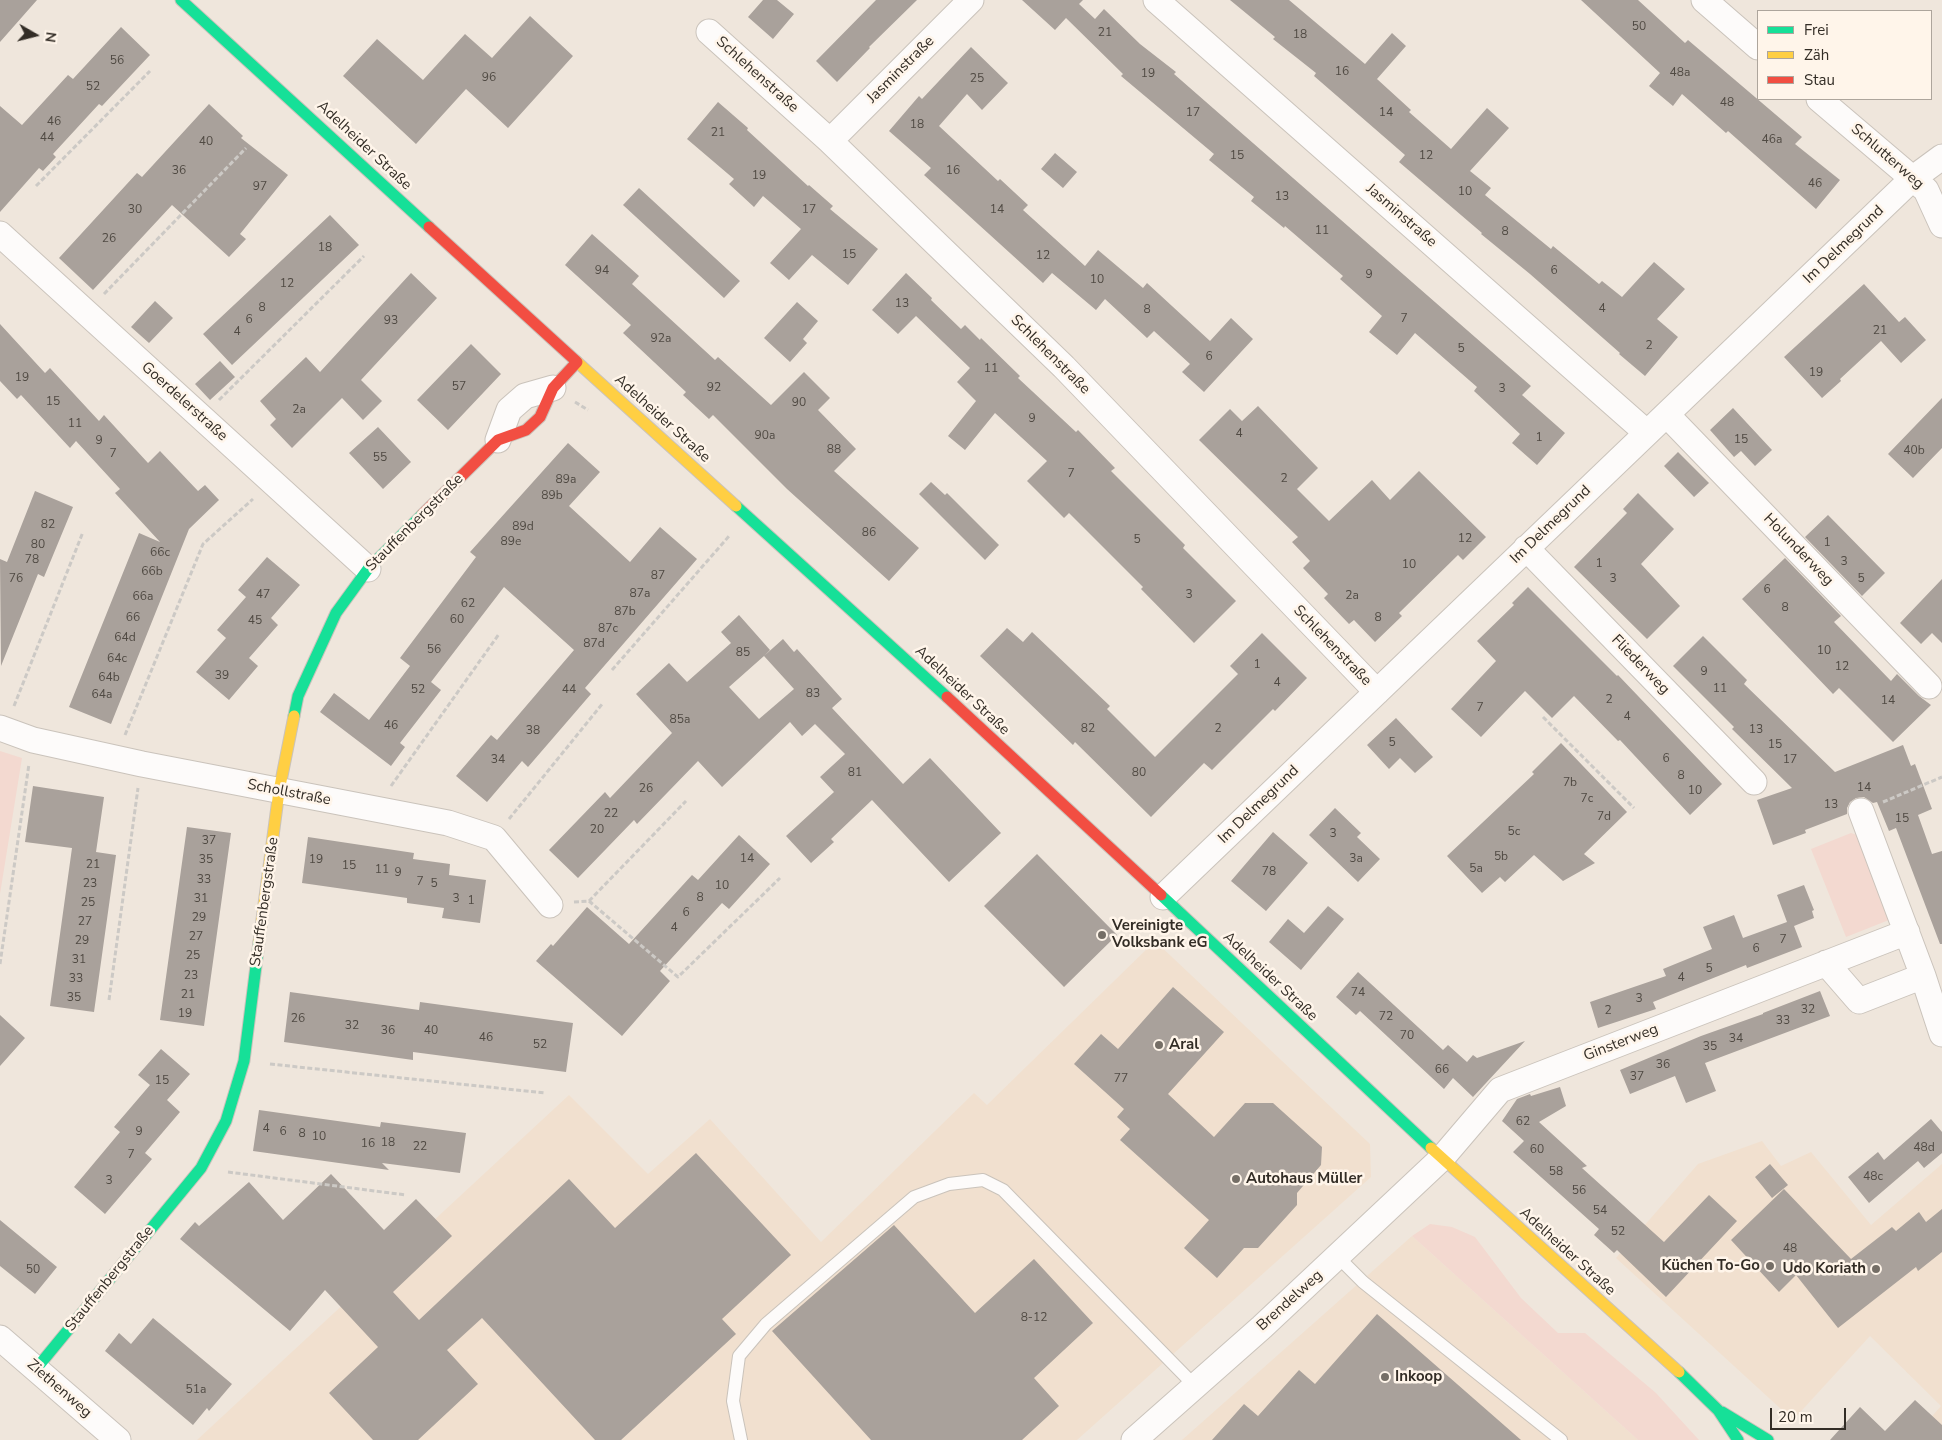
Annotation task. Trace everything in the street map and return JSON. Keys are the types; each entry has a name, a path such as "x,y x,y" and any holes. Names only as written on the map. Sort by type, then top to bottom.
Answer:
{"main road":[{"name":"Adelheider Straße","path":"181,0 577,362 862,619 1442,1158 1599,1301 1664,1357 1718,1410 1738,1440"},
{"name":"Stauffenbergstraße","path":"553,388 577,362"},
{"name":"Stauffenbergstraße","path":"36,1369 201,1168 226,1121 244,1061 279,791 298,696 336,613 368,569 498,440"},
{"name":"Adelheider Straße","path":"1718,1410 1764,1439"}],"street":[{"name":"Jasminstraße","path":"830,140 971,0"},
{"name":"Jasminstraße","path":"1156,0 1647,433"},
{"path":"1704,0 1757,46"},
{"name":"Schlehenstraße","path":"709,32 830,140 1064,367 1377,692"},
{"name":"Schlutterweg","path":"1820,100 1926,190 1942,225"},
{"name":"Im Delmegrund","path":"1163,897 1912,179 1942,156"},
{"name":"Goerdelerstraße","path":"5,249 86,312 368,569"},
{"name":"Stauffenbergstraße","path":"498,440 509,410 525,396 553,388"},
{"name":"Holunderweg","path":"1666,415 1929,686"},
{"name":"Fliederweg","path":"1526,548 1754,782"},
{"name":"Schollstraße","path":"2,729 33,740 142,764 448,823 494,838"},
{"path":"1861,811 1942,1034"},
{"path":"494,838 550,905"},
{"name":"Ginsterweg","path":"1442,1158 1500,1090 1906,932"},
{"path":"1826,963 1859,1001 1922,976"},
{"name":"Brendelweg","path":"1134,1440 1338,1257 1442,1158"},
{"name":"Ziethenweg","path":"0,1338 118,1440"}],"lane":[{"path":"741,1440 734,1400 739,1356 766,1324 914,1197 949,1184 983,1180 1003,1190 1195,1386"},
{"path":"1338,1257 1363,1282 1562,1440"}],"path":[{"path":"36,186 150,71"},
{"path":"86,312 246,148"},
{"path":"202,418 364,256"},
{"path":"116,758 202,544 272,482"},
{"path":"612,670 747,515"},
{"path":"2,729 83,532"},
{"path":"375,809 499,634"},
{"path":"494,838 603,704"},
{"path":"1543,717 1634,808"},
{"path":"0,964 33,740"},
{"path":"109,1000 142,764"},
{"path":"1861,811 1942,777"},
{"path":"550,905 589,901 686,801"},
{"path":"589,901 678,977 780,878"},
{"path":"244,1061 545,1093"},
{"path":"201,1168 406,1195"}],"shaded area":[{"path":"0,751 22,758 0,894"},
{"path":"1851,833 1863,837 1894,918 1846,937 1811,849"},
{"path":"1155,941 1370,1144 1371,1177 1077,1440 197,1440 569,1095 648,1174 710,1119 821,1242 974,1093 987,1105"},
{"path":"1762,1141 1781,1166 1811,1152 1871,1225 1942,1164 1942,1440 1911,1440 1941,1406 1870,1336 1793,1420 1616,1258 1698,1164"},
{"path":"1430,1224 1452,1227 1475,1237 1521,1298 1558,1333 1585,1333 1656,1393 1699,1440 1638,1440 1412,1236"},
{"path":"1412,1236 1638,1440 1182,1440"}],"building":[{"path":"0,0 37,0 0,42"},
{"path":"763,0 777,0 794,14 773,39 748,17"},
{"path":"876,0 917,0 869,47 837,82 816,61"},
{"path":"1022,0 1083,0 1079,4 1095,19 1104,9 1140,44 1176,72 1174,74 1531,386 1522,395 1565,433 1537,465 1512,443 1520,434 1474,391 1477,387 1415,333 1397,355 1369,332 1382,316 1340,279 1343,276 1285,226 1284,228 1251,201 1254,197 1209,160 1214,154 1121,76 1123,74 1066,18 1055,30"},
{"path":"1230,0 1289,0 1365,64 1392,33 1406,46 1377,79 1411,110 1409,112 1451,149 1487,108 1509,128 1470,171 1491,188 1485,195 1551,249 1553,246 1599,284 1602,281 1622,297 1654,262 1685,289 1657,319 1678,337 1645,376 1399,162 1405,155 1314,76 1316,73 1273,39 1275,37"},
{"path":"1581,0 1638,0 1685,43 1688,40 1802,137 1795,144 1840,180 1816,209 1728,131 1726,133 1682,94 1673,106 1649,86 1660,73"},
{"path":"530,16 573,56 508,128 466,89 416,144 343,76 377,39 423,80 465,34 492,58"},
{"path":"121,27 150,55 102,106 99,104 53,154 56,157 43,171 39,168 0,212 0,106 22,125 68,75 73,79"},
{"path":"971,47 1008,83 982,110 967,94 939,126 998,181 1000,179 1028,205 1023,210 1085,266 1098,250 1143,288 1147,283 1210,341 1231,318 1253,339 1204,392 1182,372 1190,364 1154,331 1147,338 1105,299 1096,310 1052,273 1043,283 924,175 931,168 889,131 919,96 922,99"},
{"path":"718,102 808,186 833,206 830,209 878,249 848,285 812,255 789,280 770,263 801,229 763,196 754,207 729,184 734,179 687,139"},
{"path":"209,104 243,136 241,138 288,175 240,234 246,239 229,257 172,205 93,290 59,258 137,173 142,177"},
{"path":"1055,153 1077,172 1063,188 1041,169"},
{"path":"639,188 740,281 724,298 623,205"},
{"path":"330,215 359,245 232,365 203,334"},
{"path":"592,234 639,276 632,284 715,360 718,357 771,405 804,372 830,398 818,410 856,449 834,471 919,548 889,581 787,489 713,415 709,419 683,395 686,392 623,333 631,325 565,265"},
{"path":"411,273 437,298 361,380 382,401 363,420 342,398 292,448 270,425 276,419 260,401 306,357 320,372"},
{"path":"906,273 961,329 965,325 980,340 981,338 1020,376 1018,378 1076,432 1078,430 1115,468 1111,471 1185,545 1183,548 1236,601 1194,643 1141,589 1143,587 1069,513 1064,518 1027,481 1047,461 995,413 965,450 948,436 976,401 957,382 970,368 916,316 898,334 872,310"},
{"path":"1864,284 1899,322 1905,317 1926,340 1901,363 1881,341 1822,398 1784,357"},
{"path":"155,301 173,318 149,343 131,327"},
{"path":"797,302 818,321 803,339 807,343 790,362 764,338"},
{"path":"0,324 45,373 50,368 99,421 104,415 148,463 160,451 198,491 205,485 219,500 189,529 111,724 69,707 139,533 160,542 115,493 120,489 76,441 70,448 21,395 17,399 0,381"},
{"path":"471,344 501,374 448,430 417,400"},
{"path":"220,361 235,377 210,400 195,384"},
{"path":"1942,398 1942,448 1913,478 1888,454"},
{"path":"1258,406 1318,468 1297,489 1329,521 1372,480 1390,500 1419,471 1486,537 1463,560 1458,555 1399,613 1402,616 1375,642 1354,620 1349,624 1324,598 1328,594 1303,568 1310,561 1292,542 1298,537 1199,440 1230,409 1242,421"},
{"path":"1733,408 1772,450 1755,466 1741,451 1734,457 1710,430"},
{"path":"378,427 411,462 383,489 349,453"},
{"path":"568,443 600,472 569,506 630,562 660,527 697,559 585,688 591,694 528,767 522,761 487,802 456,776 491,735 497,740 574,650 504,587 431,682 441,690 400,743 405,747 391,766 320,712 334,693 369,720 410,666 400,658 476,557 470,552"},
{"path":"1678,452 1709,483 1694,497 1664,466"},
{"path":"931,482 945,495 947,493 999,545 985,560 919,494"},
{"path":"35,491 73,507 44,577 38,574 1,666 0,559 7,562"},
{"path":"1638,493 1674,529 1641,564 1680,606 1647,639 1574,567 1627,513 1623,509"},
{"path":"1828,515 1885,573 1862,596 1805,537"},
{"path":"267,557 300,585 271,618 278,625 249,658 258,666 229,700 196,672 226,638 217,630 246,597 238,590"},
{"path":"1785,558 1841,616 1834,622 1891,681 1897,674 1931,705 1893,742 1839,688 1833,694 1742,599"},
{"path":"1942,579 1942,643 1932,633 1921,644 1900,623"},
{"path":"1528,587 1618,675 1722,784 1690,815 1620,740 1618,741 1574,696 1552,718 1525,691 1481,737 1451,709 1496,661 1477,641 1514,605 1512,603"},
{"path":"739,615 770,650 764,656 783,639 794,652 797,649 842,699 832,708 903,784 930,758 1001,833 949,882 872,800 831,839 834,842 811,863 786,836 834,792 820,777 845,754 815,724 802,736 790,722 722,787 698,761 637,824 634,820 578,878 549,850 605,792 610,798 672,733 636,694 669,663 687,682 731,643 721,632","holes":["764,656 794,689 759,719 729,687"]},
{"path":"1007,628 1023,642 1032,632 1110,706 1107,709 1155,757 1238,674 1230,666 1262,633 1307,678 1212,770 1204,763 1151,817 1075,742 1073,745 980,656"},
{"path":"1703,636 1747,680 1744,684 1835,772 1903,745 1911,766 1915,764 1932,809 1918,815 1932,854 1942,851 1942,944 1940,944 1896,828 1889,831 1877,802 1873,803 1864,797 1856,798 1850,802 1847,814 1805,830 1806,833 1773,845 1757,800 1792,788 1732,729 1734,727 1673,666"},
{"path":"1396,718 1433,757 1415,773 1400,758 1389,769 1367,745"},
{"path":"1561,743 1627,812 1584,854 1595,863 1563,881 1534,855 1505,882 1500,877 1482,893 1447,856 1534,774 1532,772"},
{"path":"33,786 104,797 96,852 116,855 94,1012 50,1006 72,848 25,842"},
{"path":"1335,808 1361,833 1357,837 1380,859 1358,882 1309,835"},
{"path":"187,827 231,833 204,1026 160,1020"},
{"path":"1273,832 1308,863 1266,911 1231,881"},
{"path":"739,835 770,864 729,909 722,903 660,971 670,981 622,1036 536,961 551,944 553,946 587,907 629,944 692,875 698,880"},
{"path":"308,837 414,853 413,859 450,864 449,875 486,880 480,923 442,918 444,908 407,903 407,898 302,883"},
{"path":"1037,854 1117,935 1064,987 984,906"},
{"path":"1804,885 1814,910 1812,911 1814,918 1794,926 1802,947 1747,968 1746,965 1653,1002 1656,1009 1598,1028 1590,1002 1666,976 1663,969 1712,949 1703,927 1734,915 1743,938 1787,922 1777,895"},
{"path":"1328,906 1344,919 1301,970 1269,942 1288,919 1304,933"},
{"path":"1358,972 1443,1050 1448,1045 1467,1062 1473,1055 1477,1058 1525,1041 1473,1097 1453,1078 1444,1089 1360,1011 1356,1015 1336,997"},
{"name":"Autohaus Müller","path":"1173,987 1224,1032 1168,1094 1214,1137 1245,1103 1273,1103 1322,1147 1321,1165 1297,1193 1297,1205 1258,1248 1244,1248 1217,1278 1184,1248 1209,1220 1120,1140 1130,1129 1117,1117 1124,1109 1074,1064 1101,1034 1118,1049"},
{"path":"1820,991 1830,1016 1705,1063 1716,1091 1686,1103 1675,1076 1630,1094 1620,1070 1701,1036"},
{"path":"290,992 419,1010 420,1002 573,1023 566,1072 413,1052 413,1060 284,1042"},
{"path":"0,1015 25,1038 0,1066"},
{"path":"161,1049 190,1074 167,1100 180,1112 145,1153 152,1159 105,1214 74,1187 120,1132 114,1127 150,1085 138,1075"},
{"path":"1560,1087 1566,1106 1539,1122 1587,1166 1582,1168 1664,1242 1709,1195 1737,1221 1666,1297 1617,1250 1614,1253 1594,1235 1599,1229 1513,1152 1524,1141 1502,1121 1517,1099"},
{"path":"259,1110 380,1127 381,1122 466,1133 460,1173 382,1163 389,1170 253,1151"},
{"path":"1931,1119 1942,1132 1942,1153 1924,1168 1918,1161 1869,1203 1848,1177 1878,1152 1884,1160"},
{"path":"696,1153 791,1255 722,1319 736,1334 621,1440 595,1440 482,1318 447,1350 478,1384 418,1440 373,1440 329,1393 378,1347 325,1290 290,1331 180,1239 195,1222 199,1226 249,1182 283,1220 331,1174 384,1230 416,1199 452,1236 393,1292 419,1320 569,1179 615,1228"},
{"path":"1770,1164 1788,1185 1772,1198 1755,1177"},
{"path":"1784,1189 1851,1259 1892,1227 1896,1231 1919,1212 1926,1222 1942,1209 1942,1252 1918,1271 1916,1267 1838,1328 1796,1275 1779,1292 1731,1240"},
{"path":"0,1220 57,1267 35,1294 0,1266"},
{"path":"894,1225 975,1313 1034,1259 1093,1323 1034,1378 1059,1406 1022,1440 871,1440 772,1331"},
{"name":"Inkoop","path":"1377,1314 1521,1440 1212,1440 1244,1404 1258,1416 1299,1370 1315,1384"},
{"path":"153,1318 232,1384 209,1411 207,1408 193,1425 105,1351 119,1333 131,1344"},
{"path":"1915,1400 1942,1425 1942,1440 1830,1440 1860,1407 1885,1431"}],"traffic: fast":[{"path":"181,0 429,227"},
{"path":"736,506 947,697"},
{"path":"294,716 298,696 336,613 368,569 422,515"},
{"path":"1161,895 1431,1148"},
{"path":"36,1369 201,1168 226,1121 244,1061 259,942"},
{"path":"1679,1372 1718,1410 1738,1440"},
{"path":"1722,1412 1768,1440"}],"traffic: slow":[{"path":"576,361 736,506"},
{"path":"259,942 279,791 294,716"},
{"path":"1431,1148 1679,1372"}],"traffic: jam":[{"path":"429,227 576,361"},
{"path":"422,515 498,440 526,430 540,417 553,388 577,362"},
{"path":"947,697 1161,895"}],"place":[{"name":"Vereinigte Volksbank eG","path":"1102,935"},
{"name":"Aral","path":"1159,1045"},
{"name":"Autohaus Müller","path":"1236,1179"},
{"name":"Küchen To-Go","path":"1770,1266"},
{"name":"Udo Koriath","path":"1876,1269"},
{"name":"Inkoop","path":"1385,1377"}]}
